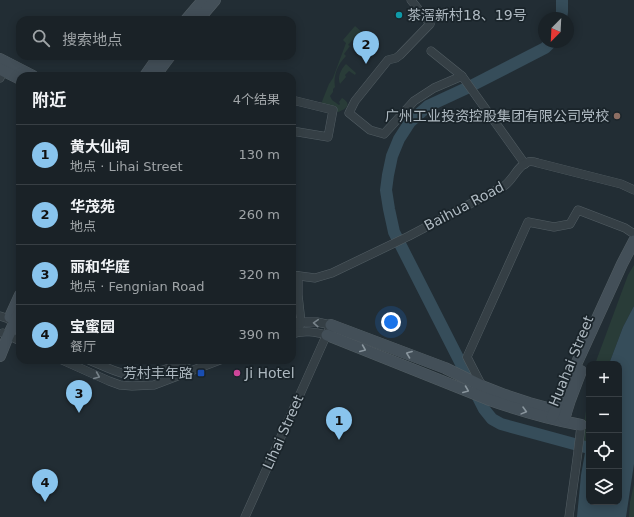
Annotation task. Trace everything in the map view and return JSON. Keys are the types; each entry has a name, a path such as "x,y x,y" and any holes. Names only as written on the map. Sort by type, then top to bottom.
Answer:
{"street":[{"path":"189,16 203,0"},
{"path":"201,16 215,0"},
{"path":"411,0 430,24 400,55 396,58 388,60 354,101 349,113 370,130 384,134 414,101 434,88 463,78"},
{"path":"431,51 463,78 525,164 527,162 538,163 621,184 634,190"},
{"path":"0,59 25,72"},
{"path":"148,72 156,60"},
{"path":"159,72 167,60"},
{"path":"1,73 16,78"},
{"path":"296,101 333,110 328,137 296,132"},
{"name":"Baihua Road","path":"296,276 315,278 324,276 402,239 504,186 525,164"},
{"path":"482,386 467,357 528,222 554,227 570,224 578,210 625,228 634,234"},
{"name":"Huahai Street","path":"559,416 622,264 634,241"},
{"name":"Huahai Street","path":"559,416 570,400 583,366 623,276 634,255"},
{"path":"296,282 301,322 296,328"},
{"path":"0,356 4,336 16,308"},
{"path":"296,322 317,322 329,330 444,381 512,408 559,416"},
{"path":"296,331 329,330 445,368 482,386 559,416"},
{"name":"Lihai Street","path":"245,517 329,330"},
{"path":"4,336 16,340"},
{"path":"71,364 120,385 132,386 154,384 209,364"},
{"path":"99,364 125,374 140,375 150,374 179,364"},
{"name":"Huahai Street","path":"559,416 581,425 569,517"}],"green space":[{"path":"355,26 364,34 359,38 356,36 348,45 350,46 344,54 346,56 337,70 335,87 330,96 332,100 339,105 342,98 348,104 346,108 338,112 321,104 333,78 346,43 343,40"},
{"path":"346,64 356,73 355,75 349,71 340,84 340,73"},
{"path":"634,265 634,306 623,327 610,361 596,361 628,275"},
{"path":"586,410 586,444 581,444"},
{"path":"634,484 634,517 629,517 630,502"}],"water":[{"path":"634,306 634,464 626,517 577,517 581,475 586,447 586,505 622,505 622,361 610,361 623,327"}],"waterway":[{"path":"562,0 562,12"},
{"path":"545,48 428,106 410,122 399,139 392,156 386,190 394,232 484,409 492,419 501,424 586,447"}],"place":[{"name":"茶滘新村18、19号","path":"399,15"},
{"name":"华茂苑","path":"366,64"},
{"name":"广州工业投资控股集团有限公司党校","path":"617,116"},
{"name":"芳村丰年路","path":"201,373"},
{"name":"Ji Hotel","path":"237,373"},
{"name":"丽和华庭","path":"79,413"},
{"name":"黄大仙祠","path":"339,440"},
{"name":"宝蜜园","path":"45,502"}]}
